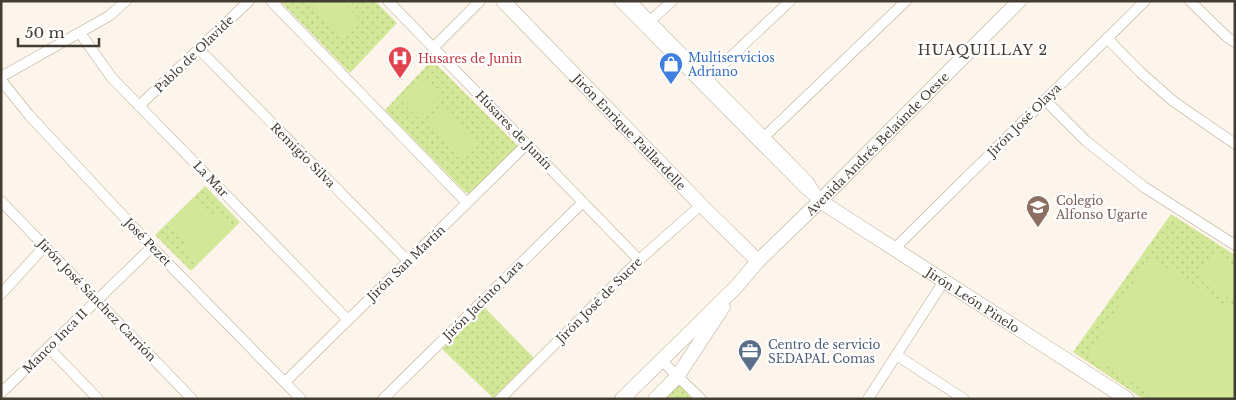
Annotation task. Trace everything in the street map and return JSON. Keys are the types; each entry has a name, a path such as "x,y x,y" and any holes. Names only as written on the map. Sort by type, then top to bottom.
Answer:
{"street":[{"path":"1,78 109,16 126,1"},
{"name":"Pablo de Olavide","path":"140,106 249,1"},
{"path":"271,1 467,203"},
{"name":"Húsares de Junín","path":"388,1 639,260"},
{"path":"434,47 480,1"},
{"name":"Jirón Enrique Paillardelle","path":"503,1 758,261"},
{"name":"Jirón León Pinelo","path":"619,1 647,24 761,140 811,196 898,244 944,281 1127,399"},
{"name":"Jirón León Pinelo","path":"631,1 647,24"},
{"path":"647,24 672,1"},
{"path":"704,82 790,1"},
{"path":"761,140 906,1"},
{"name":"Avenida Andrés Belaúnde Oeste","path":"622,399 736,287 758,261 1019,1"},
{"name":"Jirón José Olaya","path":"898,244 1145,1"},
{"path":"1190,1 1233,37"},
{"name":"La Mar","path":"80,33 112,78 348,320"},
{"path":"1107,38 1140,72 1174,101 1235,144"},
{"name":"Remigio Silva","path":"199,49 408,261"},
{"name":"José Pezet","path":"1,78 29,115 152,247 301,399"},
{"path":"1045,100 1086,141 1144,187 1235,245"},
{"name":"Jirón San Martín","path":"285,382 527,144"},
{"name":"Jirón José Sánchez Carrión","path":"1,201 192,399"},
{"name":"Jirón Jacinto Lara","path":"383,399 583,202"},
{"name":"Jirón José de Sucre","path":"500,399 639,260 701,205"},
{"path":"1,294 44,247"},
{"name":"Manco Inca II","path":"1,395 152,247"},
{"path":"868,399 944,281"},
{"name":"Avenida Andrés Belaúnde Oeste","path":"655,399 677,377 736,287"},
{"path":"48,348 98,399"},
{"path":"896,355 964,399"},
{"path":"661,360 701,399"},
{"path":"1,395 4,399"}],"green space":[{"path":"280,1 375,1 397,23 350,73"},
{"path":"315,1 342,1 359,19 342,36 311,5"},
{"path":"432,60 518,146 470,194 465,192 385,110"},
{"path":"426,78 442,94 418,118 402,102"},
{"path":"446,107 478,141 460,159 427,125"},
{"path":"205,186 240,222 191,271 155,235"},
{"path":"194,198 211,215 184,242 168,226"},
{"path":"217,213 233,229 196,265 181,249"},
{"path":"1171,214 1235,255 1235,399 1143,399 1073,352"},
{"path":"1214,254 1235,267 1235,302 1198,279"},
{"path":"1150,257 1235,311 1235,399 1158,399 1088,354"},
{"path":"484,307 534,358 493,398 442,349"},
{"path":"678,383 692,399 664,399"}],"place":[{"name":"Husares de Junin","path":"400,79"},
{"name":"Multiservicios Adriano","path":"671,85"},
{"name":"Colegio Alfonso Ugarte","path":"1038,228"},
{"name":"Centro de servicio SEDAPAL Comas","path":"750,372"}],"district":[{"name":"HUAQUILLAY 2","path":"983,50"}]}
